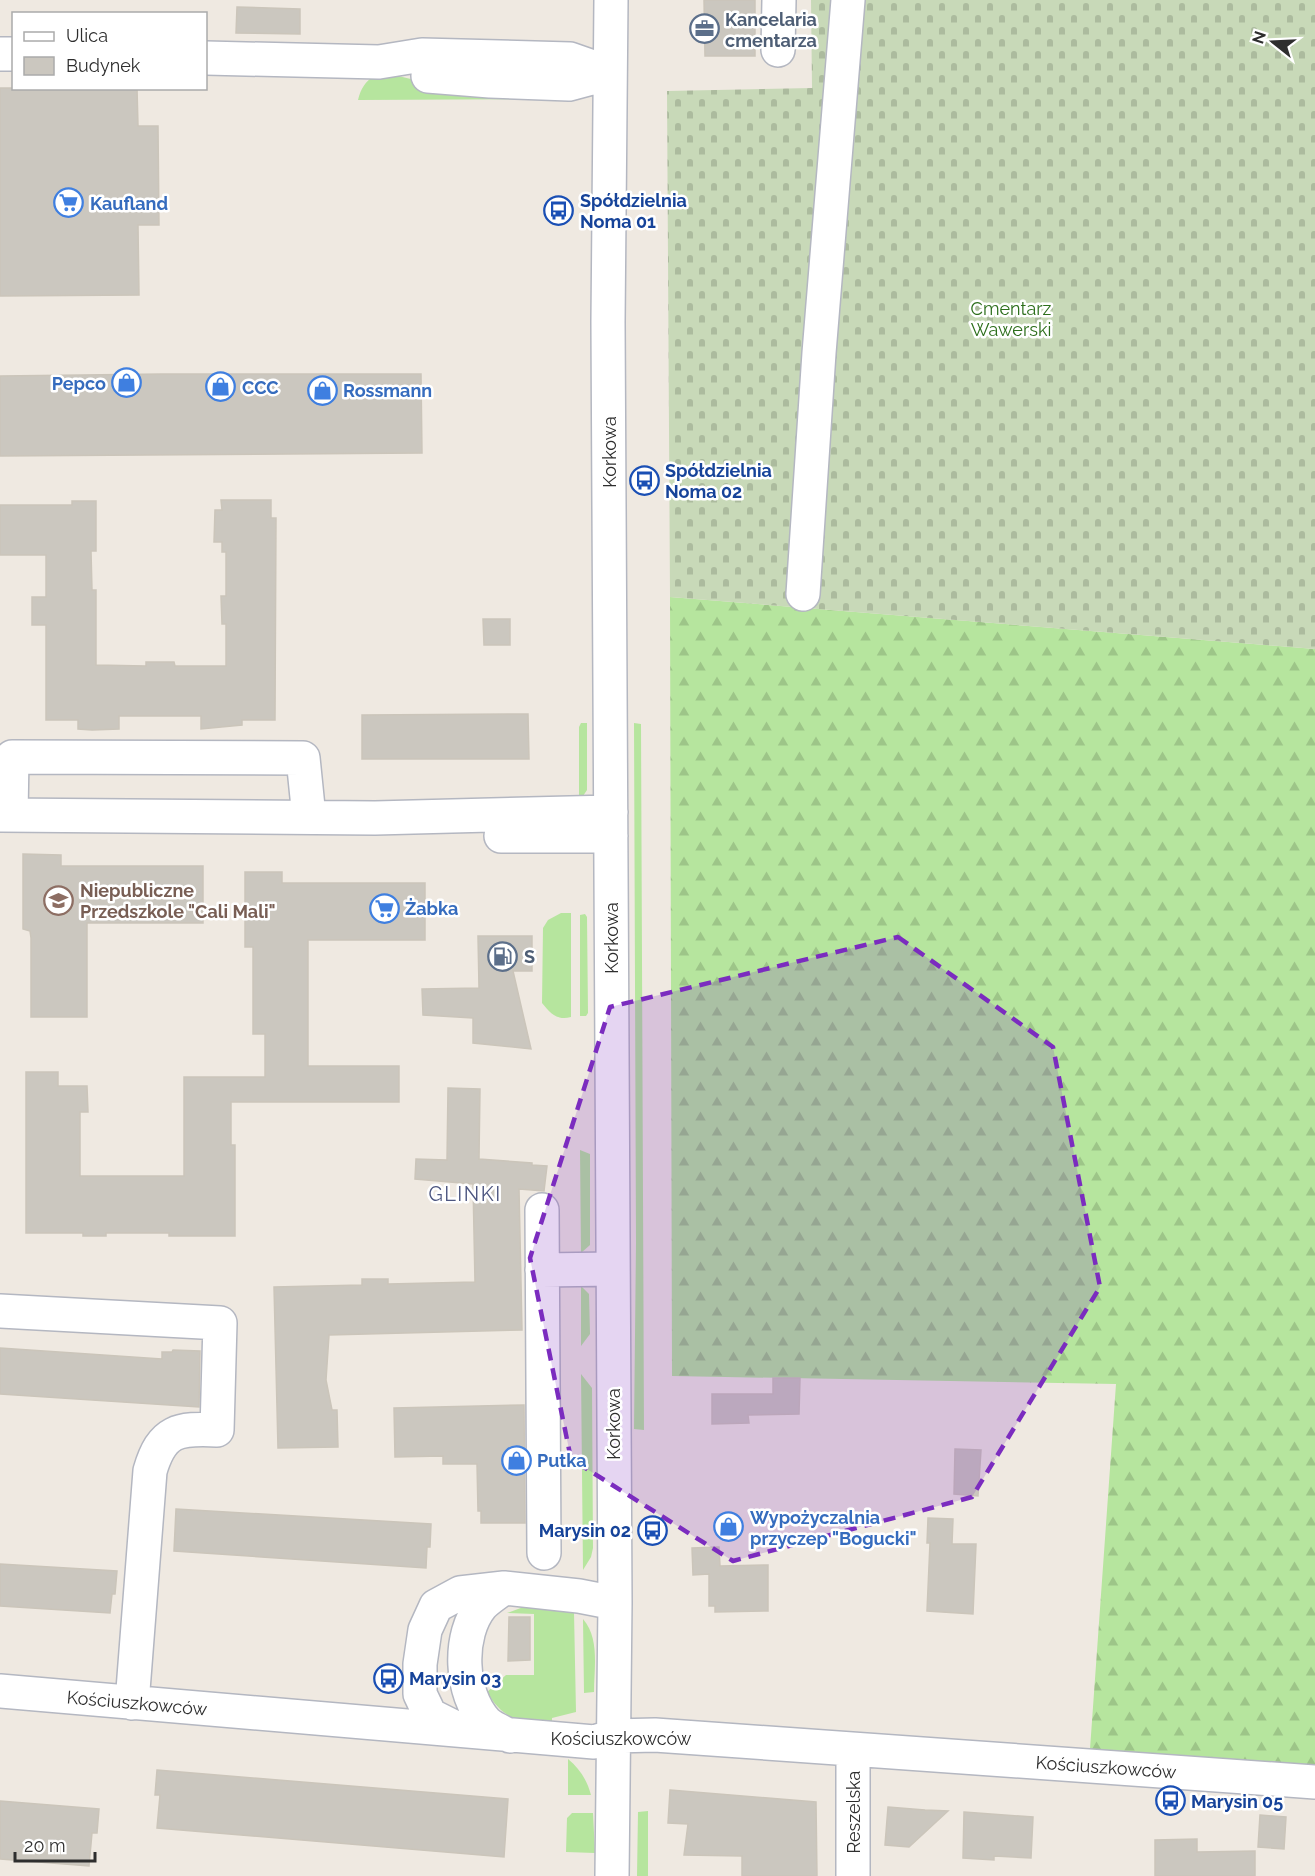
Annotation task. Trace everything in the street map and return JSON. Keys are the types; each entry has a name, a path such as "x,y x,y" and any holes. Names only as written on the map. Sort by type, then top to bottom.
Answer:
{"street":[{"name":"Korkowa","path":"611,0 608,334 615,1603 612,1876"},
{"path":"778,50 779,0"},
{"path":"803,594 819,353 848,0"},
{"path":"207,58 379,62 422,55 570,60 610,73"},
{"path":"309,817 303,758 12,757 5,815 309,817 611,824"},
{"path":"542,1210 544,1553"},
{"path":"542,1270 613,1269"},
{"path":"0,1311 220,1323 217,1430 187,1429 170,1436 156,1451 150,1471 132,1703"},
{"path":"463,1731 430,1715 420,1694 420,1664 425,1630 436,1606 460,1593 504,1588 579,1596 615,1603"},
{"path":"504,1588 482,1605 471,1624 464,1657 467,1685 476,1707 487,1723 510,1736"},
{"name":"Kościuszkowców","path":"0,1691 594,1742 614,1736 655,1735 1315,1782"},
{"name":"Reszelska","path":"853,1749 853,1876"}],"highlighted area":[{"path":"898,937 1053,1047 1100,1287 972,1497 733,1561 571,1459 530,1258 610,1007"}],"green space":[{"name":"Cmentarz Wawerski","path":"811,0 1315,0 1315,649 670,597 667,91 812,88"},
{"path":"375,75 394,75 549,99 358,100 364,86"},
{"path":"670,597 1315,649 1315,1772 1090,1749 1116,1384 672,1376"},
{"path":"581,723 587,723 587,790 579,802 579,727"},
{"path":"634,723 641,724 644,1430 634,1429 636,1243"},
{"path":"561,913 571,913 571,1017 566,1018 554,1015 542,1003 543,928 548,920"},
{"path":"585,914 587,917 588,1013 586,1016 580,1016 580,915"},
{"path":"580,1150 590,1154 590,1245 581,1253"},
{"path":"581,1286 589,1294 590,1334 581,1346"},
{"path":"581,1374 592,1388 593,1548 591,1557 583,1570"},
{"path":"526,1606 574,1612 576,1712 552,1718 552,1726 514,1718 500,1709 487,1692 506,1675 534,1675 534,1614 507,1613"},
{"path":"583,1619 592,1635 595,1654 594,1692 584,1693"},
{"path":"568,1759 582,1775 591,1795 568,1795"},
{"path":"648,1811 648,1876 637,1876 638,1812"},
{"path":"572,1813 593,1813 595,1853 566,1852 567,1818"}],"building":[{"path":"704,0 755,0 755,56 705,56"},
{"path":"237,7 300,9 300,34 236,33"},
{"name":"Kaufland","path":"0,88 12,88 12,90 137,90 138,126 158,126 159,225 138,225 139,295 0,296"},
{"path":"421,374 422,453 0,456 0,376"},
{"path":"221,500 271,500 271,518 276,518 275,720 242,720 242,725 201,729 201,716 119,716 119,729 92,730 78,729 78,720 46,720 46,625 32,625 32,597 46,597 46,555 0,555 0,505 72,505 72,501 96,501 96,551 91,551 92,590 96,590 96,665 146,666 146,662 174,662 175,666 226,666 226,624 222,624 221,596 226,596 226,552 222,552 222,542 214,542 215,510 222,510"},
{"path":"483,619 510,619 510,645 484,645"},
{"path":"528,714 529,759 362,759 362,715"},
{"path":"23,854 61,855 61,866 203,866 203,923 87,923 87,1017 31,1017 31,938 30,931 23,929"},
{"path":"245,872 282,872 282,883 425,883 425,940 308,940 308,1066 399,1066 399,1102 231,1102 231,1145 235,1145 235,1236 106,1233 106,1236 83,1236 83,1233 26,1233 26,1072 58,1072 58,1086 87,1086 88,1112 80,1112 80,1176 184,1176 184,1077 265,1077 265,1034 253,1034 253,947 245,947"},
{"path":"478,936 532,936 532,971 513,971 531,1049 473,1043 473,1018 423,1015 422,989 479,988"},
{"path":"448,1088 480,1089 479,1159 547,1166 544,1191 519,1189 522,1330 329,1335 326,1380 332,1410 337,1410 338,1447 278,1448 274,1287 362,1285 362,1279 388,1279 388,1284 475,1282 473,1184 415,1179 416,1159 447,1160"},
{"path":"0,1348 162,1359 162,1352 200,1351 199,1407 0,1394"},
{"path":"773,1378 800,1378 799,1414 748,1415 749,1423 712,1424 712,1394 773,1394"},
{"path":"524,1405 525,1523 481,1523 481,1511 478,1511 477,1464 443,1464 443,1456 395,1457 394,1408"},
{"path":"955,1449 981,1450 978,1496 954,1494"},
{"path":"176,1509 431,1524 426,1568 174,1551"},
{"path":"928,1518 953,1519 952,1544 976,1544 973,1614 927,1611 930,1543 927,1543"},
{"path":"719,1547 720,1566 768,1565 768,1611 715,1612 715,1606 709,1606 709,1574 693,1575 692,1548"},
{"path":"0,1564 117,1571 115,1594 112,1594 110,1613 0,1606"},
{"path":"509,1617 530,1617 530,1660 508,1661"},
{"path":"157,1770 508,1799 504,1857 157,1828 160,1795 155,1795"},
{"path":"670,1790 816,1802 817,1876 742,1876 742,1856 684,1855 688,1824 668,1823"},
{"path":"0,1801 99,1809 97,1833 92,1833 89,1866 0,1859"},
{"path":"888,1807 948,1811 909,1847 885,1845"},
{"path":"964,1812 1033,1817 1031,1858 994,1856 994,1860 963,1858"},
{"path":"1260,1815 1286,1817 1284,1849 1258,1847"},
{"path":"1197,1839 1197,1852 1255,1851 1255,1876 1155,1876 1155,1840"}],"place":[{"name":"Kancelaria cmentarza","path":"704,29"},
{"name":"Kaufland","path":"69,203"},
{"name":"Spółdzielnia Noma 01","path":"559,210"},
{"name":"Pepco","path":"127,383"},
{"name":"CCC","path":"221,387"},
{"name":"Rossmann","path":"322,390"},
{"name":"Spółdzielnia Noma 02","path":"644,480"},
{"name":"Niepubliczne Przedszkole \"Cali Mali\"","path":"59,900"},
{"name":"Żabka","path":"384,908"},
{"name":"S","path":"503,956"},
{"name":"Putka","path":"516,1460"},
{"name":"Wypożyczalnia przyczep \"Bogucki\"","path":"729,1527"},
{"name":"Marysin 02","path":"652,1530"},
{"name":"Marysin 03","path":"388,1678"},
{"name":"Marysin 05","path":"1170,1801"}],"district":[{"name":"GLINKI","path":"465,1194"}]}
